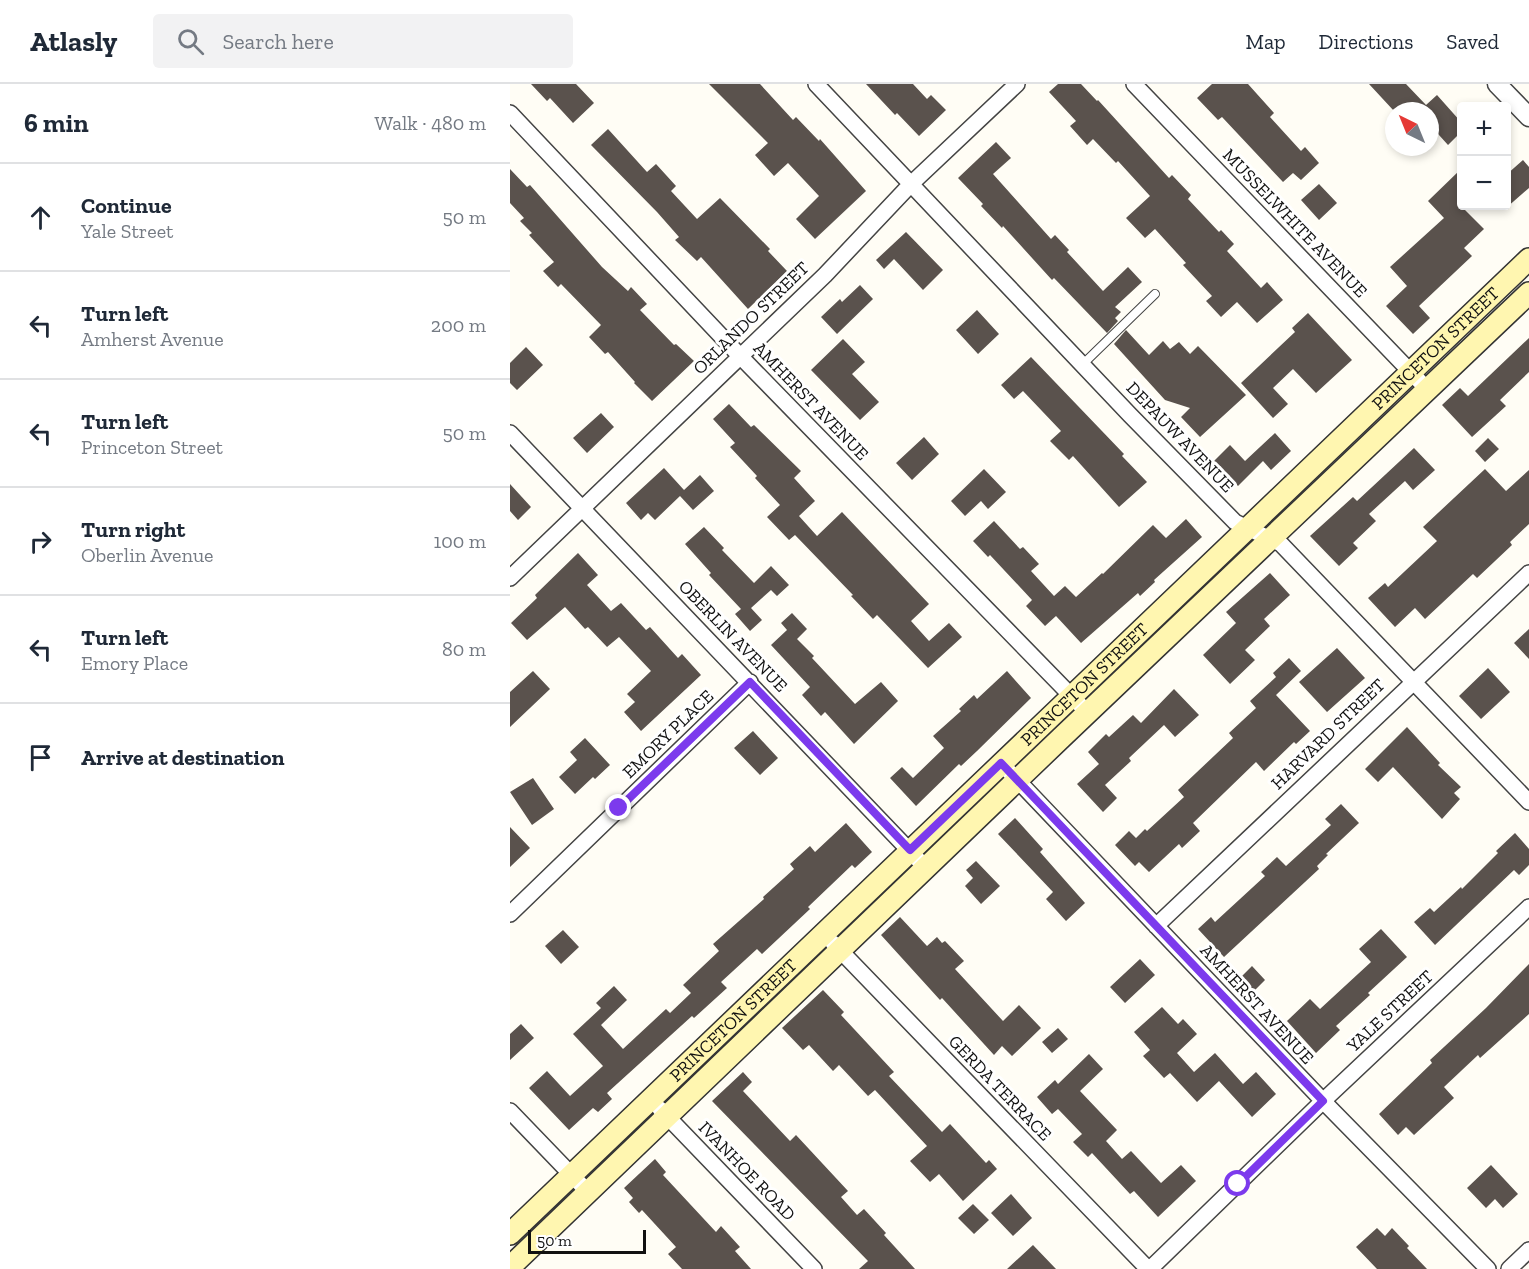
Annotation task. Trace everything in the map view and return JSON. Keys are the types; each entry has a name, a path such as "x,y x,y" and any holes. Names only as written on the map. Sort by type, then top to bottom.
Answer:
{"main road":[{"name":"PRINCETON STREET","path":"510,1234 1529,259"},
{"name":"PRINCETON STREET","path":"510,1267 1269,539 1529,293"}],"street":[{"name":"DEPAUW AVENUE","path":"816,84 1235,522 1281,544 1529,802"},
{"name":"ORLANDO STREET","path":"510,578 825,275 911,184 1017,84"},
{"name":"MUSSELWHITE AVENUE","path":"1134,84 1428,390"},
{"path":"1497,84 1529,117"},
{"name":"AMHERST AVENUE","path":"510,113 740,356 1088,713"},
{"name":"OBERLIN AVENUE","path":"510,433 926,868"},
{"name":"HARVARD STREET","path":"1156,926 1529,573"},
{"name":"EMORY PLACE","path":"510,914 750,682"},
{"name":"AMHERST AVENUE","path":"1001,763 1323,1101 1488,1269"},
{"name":"YALE STREET","path":"1149,1269 1529,907"},
{"name":"GERDA TERRACE","path":"824,933 1149,1269"},
{"name":"IVANHOE ROAD","path":"651,1099 814,1269"},
{"path":"510,1111 588,1192"},
{"path":"1509,1269 1529,1250"}],"lane":[{"path":"1083,364 1155,294"}],"building":[{"path":"531,84 576,84 594,103 573,123 550,98 547,101"},
{"path":"709,84 760,84 793,120 796,117 819,141 820,139 866,191 815,239 796,219 819,196 788,163 774,176 755,155 768,143"},
{"path":"866,84 913,84 927,99 931,95 946,110 919,136 897,113 895,115"},
{"path":"1058,84 1081,84 1098,100 1169,178 1172,175 1191,195 1188,199 1219,232 1221,230 1234,244 1227,251 1261,288 1267,282 1283,300 1257,323 1237,302 1221,317 1206,301 1212,296 1183,265 1186,263 1155,229 1145,238 1126,218 1150,196 1118,161 1116,163 1093,139 1087,145 1070,126 1076,121 1049,92"},
{"path":"1212,84 1248,84 1274,113 1270,117 1301,151 1305,147 1319,163 1301,180 1293,173 1283,182 1222,117 1218,120 1197,98"},
{"path":"1369,84 1406,84 1423,102 1386,102"},
{"path":"1437,95 1457,118 1457,136 1448,145 1439,135 1439,102 1429,102"},
{"path":"608,129 647,172 656,164 676,186 671,191 697,219 720,198 770,249 768,251 787,271 748,309 701,257 697,261 675,240 679,237 657,212 591,145"},
{"path":"996,142 1011,158 993,174 1051,239 1055,235 1069,250 1067,252 1103,291 1128,267 1142,282 1115,307 1121,312 1115,318 1118,321 1107,333 1054,278 1052,280 1003,226 1002,228 958,178"},
{"path":"1523,160 1529,167 1529,188 1511,204 1511,171"},
{"path":"510,169 527,187 530,185 602,267 628,291 631,287 647,304 640,310 674,345 676,344 694,361 652,401 608,352 605,354 589,337 601,325 561,284 558,287 543,271 554,262 529,235 532,233 520,221 524,218 510,203"},
{"path":"1457,173 1457,210 1465,210 1484,229 1464,248 1472,256 1419,306 1430,318 1413,334 1386,306 1407,286 1390,267 1444,218 1428,201"},
{"path":"1319,184 1337,203 1319,220 1301,200"},
{"path":"906,232 943,270 923,290 894,259 884,269 876,260"},
{"path":"860,285 873,299 837,334 821,317 840,299 842,302"},
{"path":"977,310 999,334 978,354 956,330"},
{"path":"1308,313 1352,360 1316,393 1293,369 1273,388 1288,404 1273,418 1241,383 1295,332 1292,328"},
{"path":"1126,330 1149,355 1163,341 1170,349 1179,342 1190,354 1198,346 1246,395 1200,437 1181,417 1190,408 1165,400 1114,344"},
{"path":"1529,338 1529,372 1500,400 1506,406 1472,437 1442,405 1460,388 1468,396"},
{"path":"843,339 865,362 852,374 879,402 860,420 811,370"},
{"path":"526,347 543,365 517,390 510,383 510,363"},
{"path":"1031,357 1124,454 1122,456 1147,482 1119,507 1073,456 1069,460 1050,441 1061,431 1023,391 1014,399 1001,385"},
{"path":"729,404 751,427 754,425 801,471 794,478 815,501 799,516 817,536 842,512 929,604 911,621 929,641 949,623 962,637 928,668 877,615 873,619 795,535 789,540 767,517 780,505 730,447 735,443 713,419"},
{"path":"601,413 614,427 587,453 573,438"},
{"path":"1275,433 1291,451 1271,470 1263,461 1238,486 1214,461 1230,445 1245,461"},
{"path":"924,437 939,454 912,480 896,463"},
{"path":"1488,438 1499,449 1485,462 1475,451"},
{"path":"1414,448 1435,470 1413,490 1405,481 1369,514 1376,521 1353,543 1358,548 1339,566 1310,536 1353,497 1357,501"},
{"path":"664,468 684,490 700,475 714,491 693,510 680,496 655,520 648,513 641,520 626,503"},
{"path":"984,469 1006,492 988,509 981,501 965,516 951,501"},
{"path":"1485,469 1506,491 1529,470 1529,524 1510,542 1512,545 1477,578 1473,574 1425,619 1415,608 1395,627 1368,598 1385,583 1388,587 1437,541 1423,527"},
{"path":"510,484 531,507 518,520 510,511"},
{"path":"1186,519 1202,537 1154,580 1155,582 1140,596 1138,593 1081,643 1056,616 1045,626 1026,606 1032,600 990,555 988,557 973,541 994,521 1020,549 1023,547 1039,564 1031,571 1054,596 1065,586 1076,597 1153,525 1166,538"},
{"path":"704,527 724,548 722,550 754,583 771,566 789,585 777,596 771,590 751,608 762,620 750,631 735,614 741,609 709,575 711,573 685,544"},
{"path":"578,553 598,575 587,585 611,611 621,603 646,630 650,627 678,658 682,654 701,675 641,731 624,712 635,702 627,694 651,671 619,637 607,647 588,627 585,629 565,607 527,640 511,623 537,598 535,595"},
{"path":"1270,573 1290,595 1264,619 1270,626 1245,650 1255,660 1230,684 1203,655 1236,623 1226,612"},
{"path":"792,613 807,629 797,639 855,704 881,682 898,701 854,744 825,712 821,716 802,695 810,687 771,645 787,630 781,623"},
{"path":"1529,629 1529,659 1514,643"},
{"path":"1337,648 1365,678 1327,712 1299,682"},
{"path":"1289,658 1301,671 1276,695 1310,731 1296,744 1294,742 1264,771 1256,762 1193,823 1200,831 1182,848 1179,844 1149,872 1139,862 1135,866 1115,845 1129,831 1136,838 1145,829 1147,831 1184,797 1178,790 1233,738 1229,733 1256,708 1250,701 1276,677 1273,673"},
{"path":"1488,668 1510,692 1481,719 1459,696"},
{"path":"533,671 550,689 510,727 510,692"},
{"path":"1007,671 1031,698 916,806 890,778 902,767 913,778 944,748 933,736 961,711 959,709 974,695 977,699"},
{"path":"1174,689 1199,715 1175,737 1164,725 1129,758 1131,761 1105,785 1117,798 1103,812 1077,784 1099,764 1088,752 1106,734 1109,737 1133,715 1141,723"},
{"path":"1407,727 1440,763 1438,765 1461,787 1454,793 1460,799 1442,819 1393,767 1378,782 1365,769"},
{"path":"753,731 778,758 760,775 734,748"},
{"path":"585,738 610,765 575,794 559,777 577,760 570,752"},
{"path":"533,778 554,809 532,825 510,792"},
{"path":"1341,804 1359,823 1326,854 1328,855 1317,866 1319,869 1224,957 1198,929 1211,917 1215,922 1265,876 1261,872 1277,857 1286,866 1331,825 1325,819"},
{"path":"1015,818 1043,849 1040,852 1085,903 1066,921 1046,899 1053,892 998,834"},
{"path":"846,823 872,852 855,868 852,865 762,954 757,949 721,982 727,988 694,1018 692,1016 607,1093 612,1099 598,1112 593,1108 569,1130 529,1088 547,1071 570,1096 603,1066 573,1034 601,1008 596,1003 614,986 627,1000 601,1025 623,1049 666,1009 670,1013 691,993 683,985 719,951 713,944 794,869 790,864 810,846 815,852"},
{"path":"510,827 530,848 510,867"},
{"path":"1515,833 1529,849 1529,865 1519,875 1514,870 1435,945 1414,922 1430,908 1434,912 1461,887 1462,889"},
{"path":"976,861 1000,886 981,904 965,886 973,878 966,870"},
{"path":"900,917 927,946 937,937 942,943 945,941 964,961 955,969 1003,1021 1019,1005 1041,1028 1012,1056 1002,1046 994,1055 881,935"},
{"path":"1381,929 1407,957 1336,1026 1340,1030 1316,1053 1287,1021 1310,999 1320,1009 1371,962 1359,949"},
{"path":"563,930 579,947 561,964 545,946"},
{"path":"1140,959 1155,975 1125,1003 1110,987"},
{"path":"1529,964 1529,1014 1480,1058 1478,1055 1444,1087 1454,1098 1414,1135 1406,1127 1398,1135 1379,1114 1432,1063 1430,1060"},
{"path":"1252,966 1265,980 1253,992 1240,978"},
{"path":"823,990 844,1012 841,1015 894,1072 889,1076 942,1132 950,1124 986,1163 989,1160 997,1169 963,1201 939,1174 930,1182 910,1161 927,1146 875,1090 868,1096 839,1065 833,1071 809,1045 803,1050 782,1028"},
{"path":"1162,1007 1178,1024 1183,1019 1197,1034 1177,1053 1194,1072 1215,1053 1243,1084 1256,1072 1276,1094 1252,1117 1219,1081 1197,1102 1170,1073 1164,1078 1143,1056 1150,1050 1134,1032"},
{"path":"521,1024 534,1038 510,1060 510,1034"},
{"path":"1058,1028 1068,1039 1052,1053 1042,1042"},
{"path":"1089,1054 1103,1069 1080,1091 1117,1130 1106,1141 1122,1159 1131,1151 1161,1183 1181,1165 1196,1181 1158,1217 1134,1191 1130,1194 1092,1153 1088,1157 1073,1142 1082,1134 1058,1109 1052,1114 1037,1097 1055,1080 1058,1084"},
{"path":"743,1072 752,1082 743,1091 790,1141 796,1135 848,1191 841,1197 857,1215 864,1209 915,1269 859,1269 868,1261 712,1101"},
{"path":"655,1159 666,1172 663,1175 716,1232 721,1226 740,1247 735,1251 751,1269 682,1269 668,1254 676,1247 642,1210 639,1213 629,1202 633,1198 624,1188"},
{"path":"1491,1165 1518,1194 1503,1208 1495,1199 1486,1208 1467,1188"},
{"path":"1011,1194 1032,1218 1013,1236 991,1213"},
{"path":"973,1204 989,1220 974,1234 958,1218"},
{"path":"1377,1228 1385,1236 1392,1228 1427,1269 1377,1269 1356,1247"},
{"path":"1033,1245 1056,1269 1007,1269"}],"route":[{"path":"619,808 750,682 910,850 1001,763 1323,1101 1238,1184"}]}
